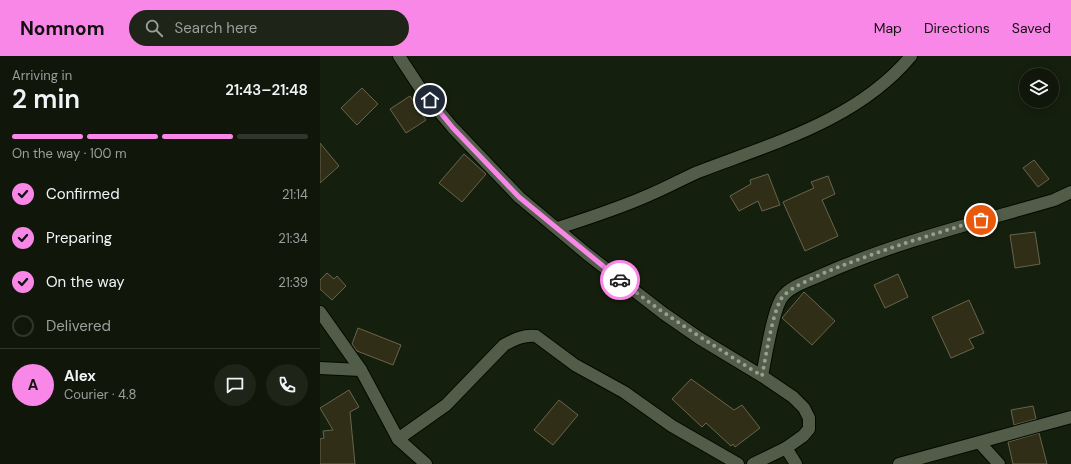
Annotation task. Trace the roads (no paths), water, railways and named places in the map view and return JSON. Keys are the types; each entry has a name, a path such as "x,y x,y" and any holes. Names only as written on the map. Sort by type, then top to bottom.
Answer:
{"street":[{"path":"399,56 422,91 453,128 519,197 558,228 586,254 663,313 699,338 762,376 793,397 804,408 809,418 809,428 803,436 786,448 753,464"},
{"path":"558,228 649,195 697,173 798,134 871,95 898,72 911,56"},
{"path":"762,376 777,310 781,298 788,291 834,269 910,240 1054,200 1071,192"},
{"path":"320,312 361,370 398,439 426,464"},
{"path":"398,439 446,405 504,345 513,339 536,336 575,365 624,392 678,430 738,464"},
{"path":"320,368 361,370"},
{"path":"899,464 1071,417"},
{"path":"980,443 999,464"},
{"path":"786,448 796,464"}]}
